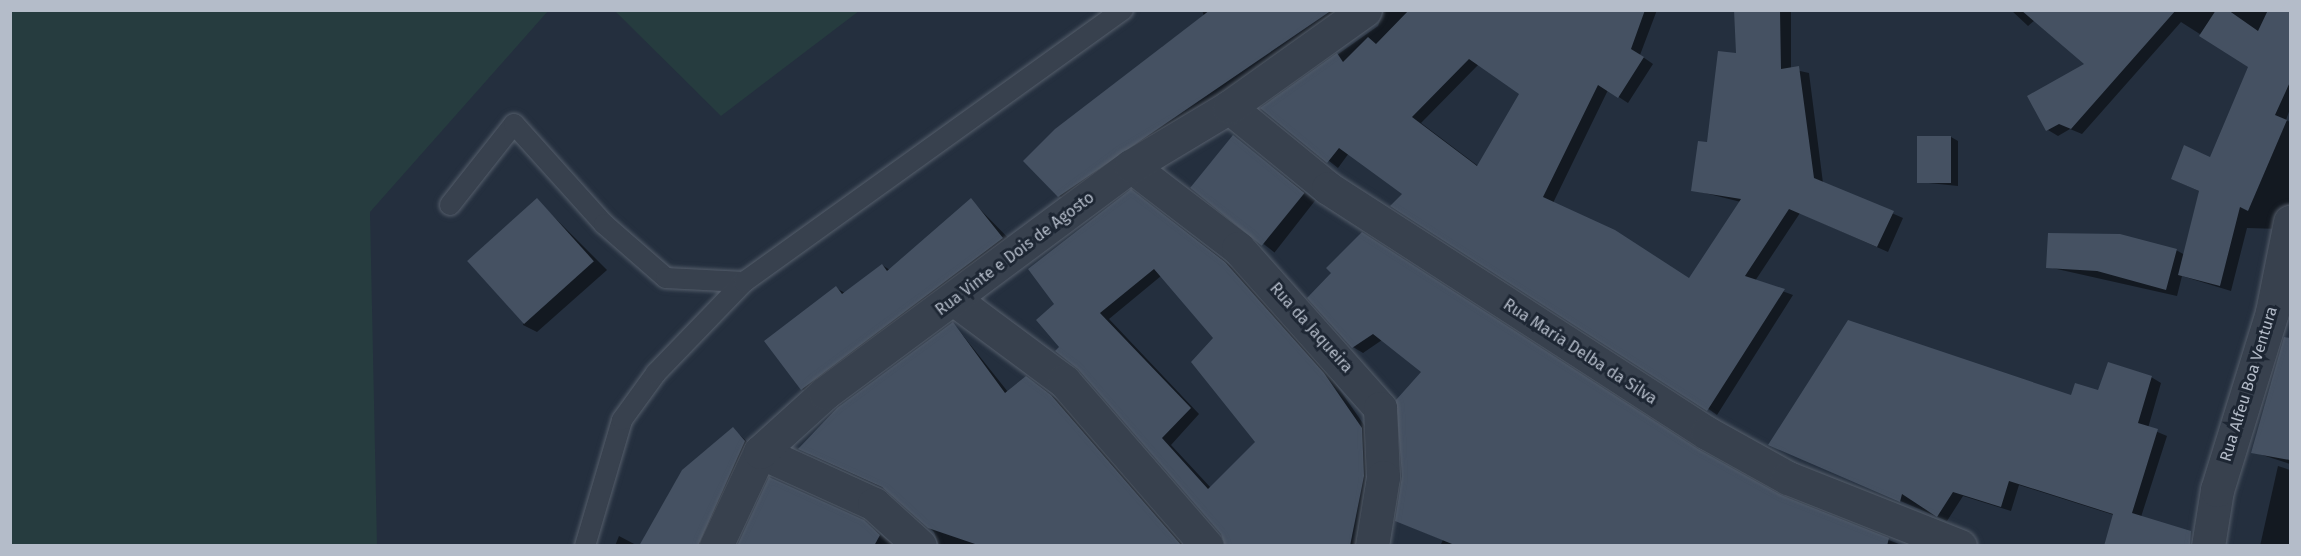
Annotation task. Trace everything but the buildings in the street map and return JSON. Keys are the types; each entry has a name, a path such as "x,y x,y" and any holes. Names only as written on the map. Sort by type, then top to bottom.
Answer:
{"street":[{"name":"Rua Vinte e Dois de Agosto","path":"716,546 760,452 825,393 954,300 1131,166 1229,107 1365,10"},
{"name":"Rua Maria Delba da Silva","path":"1229,107 1328,188 1707,433 1788,478 1960,546"},
{"name":"Rua da Jaqueira","path":"1131,166 1238,248 1380,408 1383,477 1372,546"},
{"name":"Rua Alfeu Boa Ventura","path":"2208,546 2217,490 2281,313 2290,222"},
{"path":"954,300 1064,381 1207,546"},
{"path":"760,452 874,504 920,546"}],"lane":[{"path":"585,546 622,420 656,373 744,282 1123,10"},
{"path":"450,205 514,124 604,224 666,278 744,282"}],"green space":[{"path":"10,11 548,11 370,212 377,545 11,545"},
{"path":"615,11 859,11 721,116"}]}
